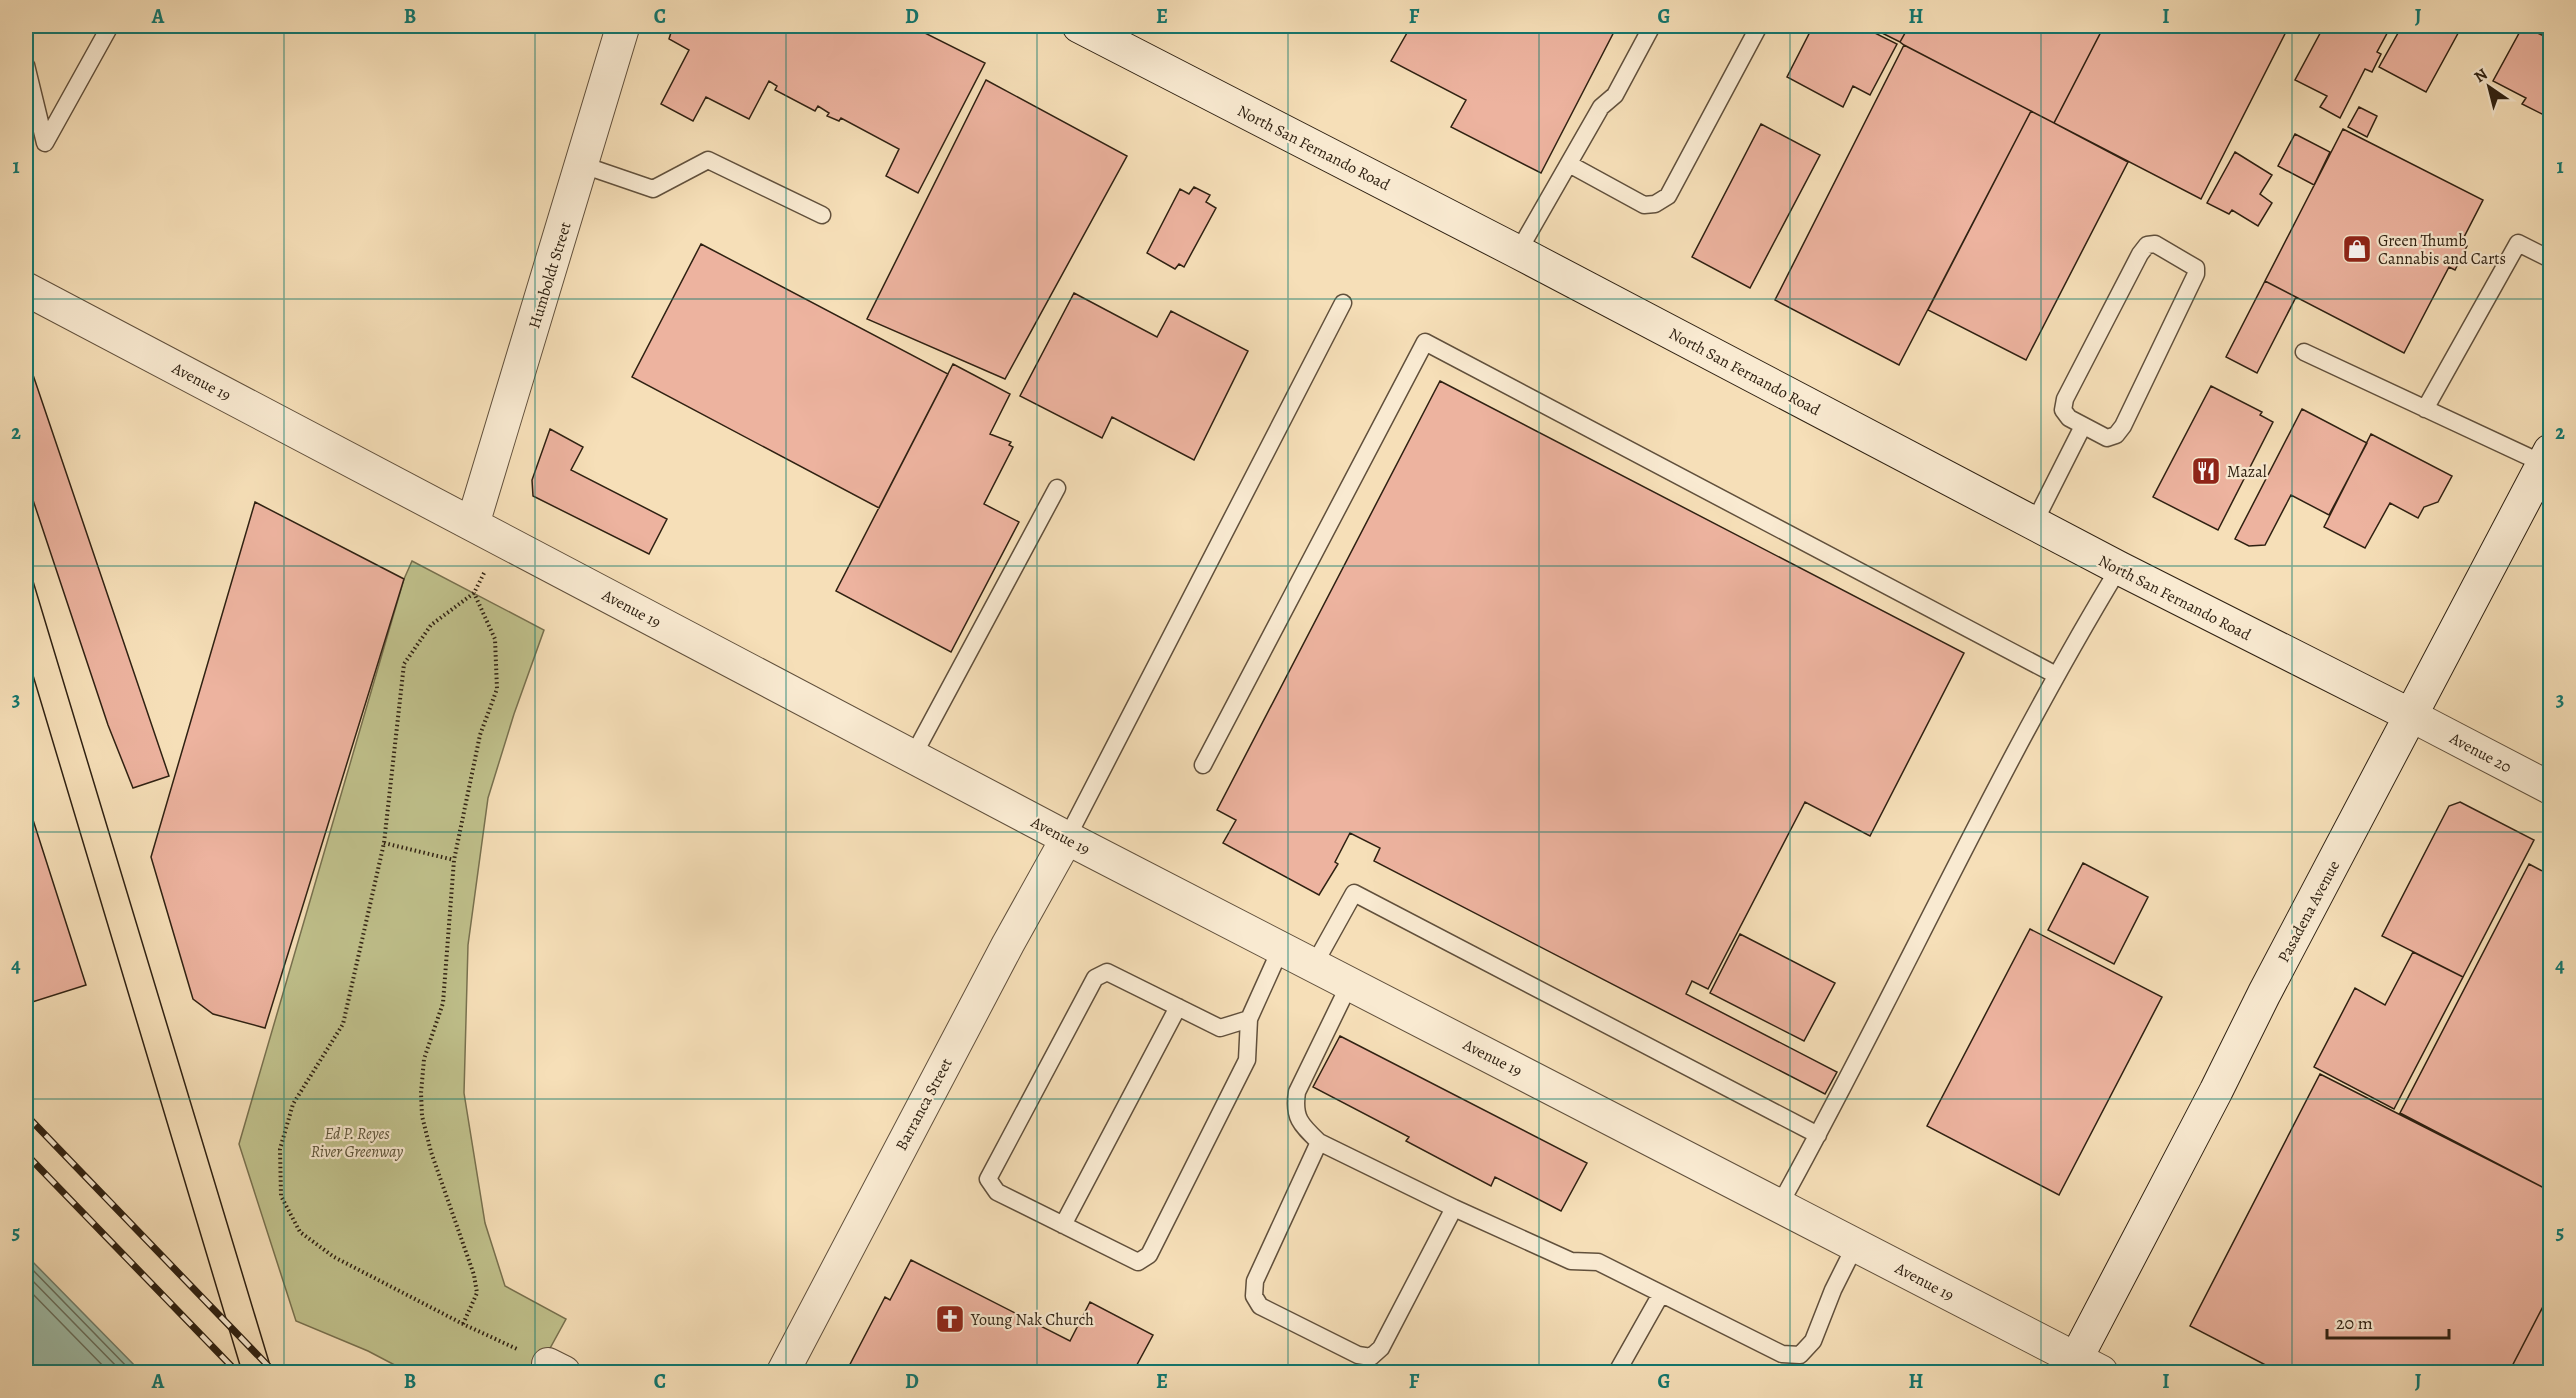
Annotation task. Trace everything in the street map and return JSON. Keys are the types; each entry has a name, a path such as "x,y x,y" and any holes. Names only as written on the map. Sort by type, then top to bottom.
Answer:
{"street":[{"name":"Humboldt Street","path":"473,523 623,26"},
{"name":"North San Fernando Road","path":"1079,26 1518,252 2120,568 2412,716"},
{"name":"Avenue 19","path":"26,289 1067,838 1856,1244 2082,1368"},
{"name":"Pasadena Avenue","path":"2082,1368 2264,994 2547,458"},
{"name":"Avenue 20","path":"2412,716 2550,788"},
{"name":"Barranca Street","path":"783,1372 1008,944 1067,838"}],"lane":[{"path":"26,65 45,143 110,26"},
{"path":"1518,252 1601,108 1615,95 1652,26"},
{"path":"1569,164 1644,205 1655,204 1668,196 1759,26"},
{"path":"582,165 653,189 708,160 822,215"},
{"path":"2425,409 2518,243 2550,258"},
{"path":"2155,244 2190,263 2196,268 2196,274 2123,426 2116,435 2107,438 2083,426 2069,418 2063,410 2065,399 2140,254 2147,245 2155,244"},
{"path":"1067,838 1343,303"},
{"path":"1203,765 1425,342 2056,675"},
{"path":"2304,352 2425,409 2547,458"},
{"path":"2034,523 2083,426"},
{"path":"913,756 1057,488"},
{"path":"1779,1206 2056,675 2120,568"},
{"path":"1314,965 1354,893 1818,1135"},
{"path":"1249,1019 1220,1028 1107,972 1095,978 988,1179 997,1192 1138,1262 1149,1256 1247,1060 1249,1019 1281,948"},
{"path":"1350,983 1297,1092 1294,1110 1303,1127 1319,1142 1454,1208 1570,1261 1598,1262 1782,1354 1800,1355 1813,1341 1833,1290 1856,1244"},
{"path":"1063,1225 1178,1007"},
{"path":"1319,1142 1255,1281 1254,1296 1260,1306 1358,1355 1371,1357 1381,1348 1454,1208"},
{"path":"1617,1372 1661,1294"}],"path":[{"path":"501,538 474,593 431,626 404,664 384,843 343,1024 294,1104 280,1149 281,1196 300,1232 334,1257 463,1324 556,1368"},
{"path":"463,1324 477,1293 474,1275 431,1152 422,1116 421,1093 424,1059 443,1003 454,860 480,735 497,689 495,639 474,593"},
{"path":"384,843 454,860"}],"green space":[{"name":"Ed P. Reyes River Greenway","path":"412,561 544,630 514,714 488,798 468,945 464,1093 485,1223 505,1286 566,1319 537,1372 408,1372 368,1351 296,1321 239,1144 404,579"}],"water":[{"path":"26,1255 141,1372 26,1372"}],"building":[{"path":"673,26 911,26 985,63 918,193 886,176 899,149 841,118 839,121 827,116 829,113 818,106 815,111 775,90 777,86 769,81 749,119 706,97 693,121 661,104 689,50 669,39"},
{"path":"1411,26 1617,26 1541,173 1451,127 1466,100 1391,61"},
{"path":"1813,26 1861,26 1897,44 1870,95 1853,86 1843,107 1787,77"},
{"path":"1868,26 1909,26 1900,42"},
{"path":"1909,26 2104,26 2054,123 1904,45 1900,42"},
{"path":"2104,26 2289,26 2201,199 2054,123"},
{"path":"2324,26 2391,26 2377,52 2381,54 2372,72 2365,69 2340,118 2320,107 2327,96 2295,80"},
{"path":"2402,26 2462,26 2426,92 2379,67"},
{"path":"2523,26 2550,39 2550,118 2522,104 2526,98 2493,81"},
{"path":"1904,45 2031,111 1899,365 1775,300"},
{"path":"986,80 1127,156 1005,379 867,319"},
{"path":"2359,107 2377,116 2367,137 2348,127"},
{"path":"2031,111 2128,162 2026,360 1928,310"},
{"path":"1761,124 1820,155 1750,288 1692,257"},
{"path":"2343,129 2483,200 2461,243 2467,246 2455,270 2449,267 2404,353 2265,281"},
{"path":"2295,134 2330,152 2314,185 2278,166"},
{"path":"2235,152 2272,175 2260,194 2272,203 2258,226 2232,210 2229,214 2207,203"},
{"path":"1194,187 1210,195 1206,202 1216,208 1184,267 1179,264 1175,269 1147,253 1180,189 1189,194"},
{"path":"701,244 948,374 879,508 632,377"},
{"path":"2265,281 2296,297 2257,373 2226,357"},
{"path":"1074,293 1157,337 1171,311 1248,351 1194,460 1112,417 1102,438 1020,396"},
{"path":"953,364 1010,394 990,434 1011,442 1009,445 1013,447 984,504 1019,522 951,652 836,591"},
{"path":"30,366 169,776 133,788 108,725 26,479 26,367"},
{"path":"1440,381 1964,653 1870,836 1805,802 1708,989 1692,981 1686,994 1837,1072 1825,1094 1374,861 1380,848 1350,833 1335,862 1338,864 1319,895 1223,843 1236,820 1217,810"},
{"path":"2211,386 2262,412 2260,415 2273,422 2218,530 2153,497"},
{"path":"2302,409 2367,443 2329,515 2291,495 2265,545 2249,546 2235,539"},
{"path":"550,429 583,447 571,470 667,519 649,554 533,496 532,480"},
{"path":"2371,434 2452,476 2438,502 2424,507 2418,518 2390,503 2365,548 2324,527"},
{"path":"255,502 404,579 265,1028 213,1014 193,999 151,857"},
{"path":"26,798 86,985 26,1004"},
{"path":"2460,802 2534,840 2463,977 2382,936 2449,806"},
{"path":"2083,863 2148,897 2114,964 2048,930"},
{"path":"2529,864 2550,875 2550,1191 2400,1113"},
{"path":"2030,929 2162,997 2059,1195 1927,1126"},
{"path":"1740,934 1835,983 1804,1041 1710,993"},
{"path":"2413,952 2463,977 2394,1109 2314,1067 2355,988 2385,1005"},
{"path":"1340,1036 1587,1163 1561,1211 1495,1177 1491,1186 1406,1141 1409,1137 1313,1087"},
{"path":"2320,1074 2550,1191 2550,1293 2509,1372 2279,1372 2190,1326"},
{"name":"Young Nak Church","path":"911,1260 1070,1341 1090,1302 1153,1335 1133,1372 846,1372 885,1297 890,1300"},
{"path":"2550,1293 2550,1372 2509,1372"}],"tram line":[{"path":"26,558 272,1372"},
{"path":"26,652 242,1372"}],"railway":[{"path":"26,1115 274,1372"},
{"path":"26,1154 237,1372"}],"place":[{"name":"Green Thumb Cannabis and Carts","path":"2357,249"},
{"name":"Mazal","path":"2206,471"},
{"name":"Young Nak Church","path":"950,1319"}]}
